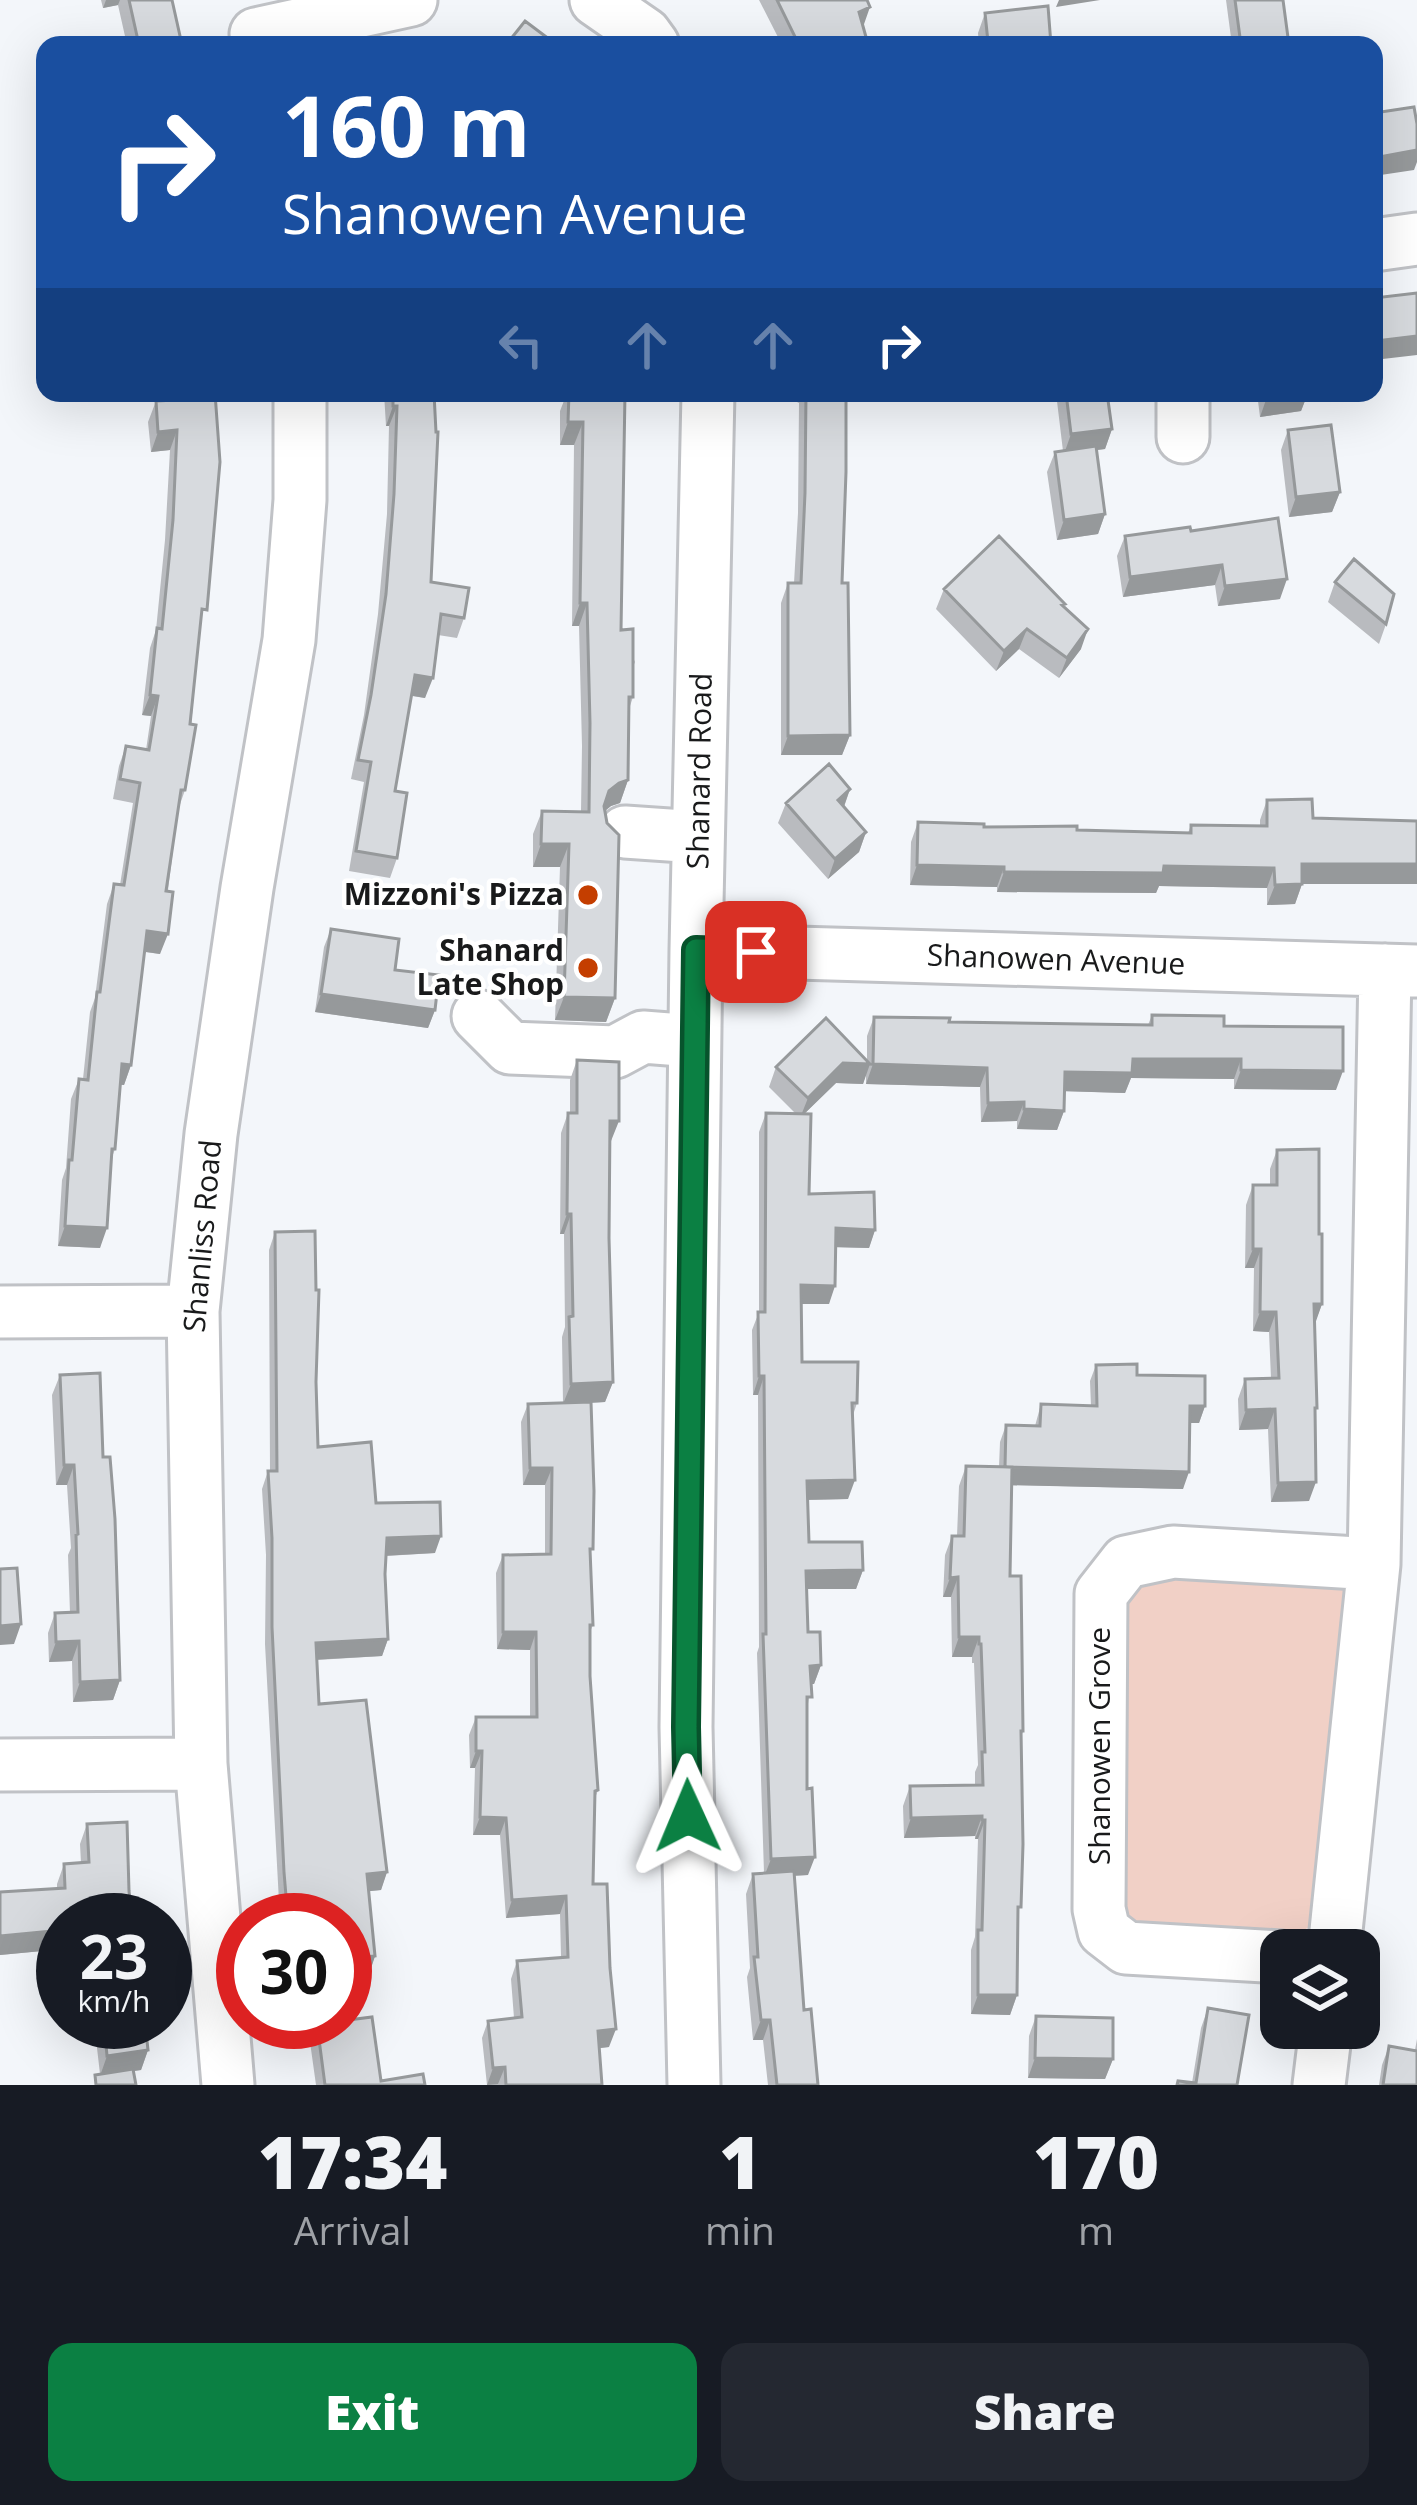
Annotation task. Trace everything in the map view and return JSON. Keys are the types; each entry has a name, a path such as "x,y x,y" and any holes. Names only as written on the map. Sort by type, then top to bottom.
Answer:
{"street":[{"path":"254,26 411,0"},
{"path":"596,0 646,36"},
{"path":"1383,243 1417,238"},
{"name":"Shanliss Road","path":"228,2085 201,1764 193,1311 221,1067 289,640 300,500 300,402"},
{"name":"Shanard Road","path":"694,2085 686,1727 708,402"},
{"path":"625,832 698,837"},
{"name":"Shanowen Avenue","path":"696,950 1401,971"},
{"path":"1336,1929 1374,1564 1401,971"},
{"path":"478,1016 510,1048 614,1052 643,1037 694,1042"},
{"path":"0,1312 193,1311"},
{"name":"Shanowen Grove","path":"1260,1956 1126,1948 1104,1931 1099,1910 1101,1594 1126,1562 1173,1552 1374,1564"},
{"path":"0,1765 201,1764"},
{"path":"1319,2085 1323,2049"}],"shaded area":[{"path":"1150,1570 1339,1585 1349,1596 1316,1925 1260,1929 1260,1937 1149,1934 1122,1915 1112,1614"}],"building":[{"path":"129,0 172,0 180,36 137,36"},
{"path":"777,0 867,0 870,7 859,12 866,36 795,36"},
{"path":"1235,0 1283,0 1288,36 1240,36"},
{"path":"1048,6 1050,36 987,36 985,13"},
{"path":"525,21 545,36 513,36"},
{"path":"1414,107 1417,150 1383,156 1383,112"},
{"path":"1417,293 1417,336 1383,340 1383,297"},
{"path":"156,402 216,402 220,462 207,610 202,609 190,724 196,725 166,891 173,892 168,934 147,931 131,1065 122,1064 107,1228 65,1226 79,1079 88,1080 114,884 124,885 140,783 120,779 126,746 149,750 158,696 150,695 157,628 162,629 177,430 158,432"},
{"path":"393,402 434,402 438,432 431,582 469,588 464,618 441,614 433,678 415,675 395,791 407,793 397,858 356,851 371,762 358,760 386,594 394,494 397,406"},
{"path":"569,402 625,402 621,630 633,629 633,697 629,697 628,780 609,791 604,806 607,823 619,835 615,998 564,997 569,844 541,844 542,811 589,812 587,603 580,603 583,422 568,422"},
{"path":"806,402 846,402 842,583 848,583 850,735 788,736 788,583 801,583"},
{"path":"1067,402 1108,402 1112,429 1071,434"},
{"path":"1331,425 1340,492 1296,497 1288,430"},
{"path":"1096,446 1105,514 1064,520 1055,452"},
{"path":"1278,518 1287,579 1225,586 1222,565 1130,577 1125,536"},
{"path":"999,536 1088,629 1067,658 1027,629 1004,651 944,589"},
{"path":"1354,559 1394,594 1386,624 1335,582"},
{"path":"829,764 850,789 838,800 866,832 835,859 786,803"},
{"path":"1312,799 1313,818 1417,821 1417,864 1302,864 1302,884 1275,885 1274,868 1164,866 1163,873 1004,872 1004,867 917,865 918,822 1191,833 1191,825 1267,826 1267,800"},
{"path":"331,929 399,939 395,970 439,975 435,1010 321,994"},
{"path":"1152,1015 1224,1016 1224,1026 1343,1027 1343,1071 1241,1070 1241,1059 1133,1059 1132,1073 1065,1072 1064,1111 1024,1109 1024,1102 988,1103 987,1068 873,1064 874,1017 1152,1025"},
{"path":"826,1018 870,1064 843,1063 808,1098 776,1067"},
{"path":"577,1060 619,1062 619,1121 610,1121 613,1382 571,1384 568,1113 577,1113"},
{"path":"766,1113 811,1114 809,1194 874,1192 875,1230 836,1228 835,1286 801,1285 802,1362 858,1362 857,1403 852,1403 855,1480 807,1481 809,1542 862,1542 863,1570 806,1571 808,1632 820,1632 821,1665 810,1666 812,1697 807,1697 807,1789 812,1788 815,1857 771,1859 763,1634 764,1376 759,1376 758,1312 765,1312"},
{"path":"1319,1149 1322,1304 1314,1304 1316,1482 1278,1483 1275,1409 1246,1410 1245,1379 1279,1378 1276,1312 1260,1312 1261,1249 1253,1249 1253,1185 1277,1185 1277,1150"},
{"path":"315,1231 318,1447 371,1442 376,1503 440,1502 441,1536 387,1538 388,1639 316,1643 319,1704 366,1700 387,1872 367,1874 369,1893 286,1893 268,1471 277,1471 275,1232"},
{"path":"1137,1364 1137,1375 1205,1376 1205,1406 1190,1406 1189,1472 1005,1467 1006,1425 1040,1426 1041,1404 1097,1406 1096,1365"},
{"path":"100,1373 103,1457 110,1457 115,1519 120,1680 80,1682 79,1641 56,1642 55,1613 78,1612 74,1465 64,1465 60,1375"},
{"path":"591,1402 590,1676 598,1790 593,1884 607,1884 616,2029 598,2031 602,2085 506,2085 505,2067 493,2068 488,2021 522,2017 517,1961 568,1957 566,1896 512,1900 506,1818 480,1817 482,1751 476,1751 476,1717 537,1717 536,1632 503,1632 503,1555 551,1554 552,1468 530,1468 528,1404"},
{"path":"966,1466 1012,1467 1010,1576 1021,1576 1023,1731 1017,1995 978,1995 985,1820 982,1816 911,1818 910,1786 983,1785 981,1644 979,1637 959,1637 958,1577 950,1578 952,1536 964,1536"},
{"path":"17,1568 21,1624 0,1626 0,1569"},
{"path":"127,1822 129,1893 36,1893 36,1933 0,1936 0,1892 65,1888 64,1864 89,1862 87,1824"},
{"path":"794,1871 804,2010 811,2009 818,2085 777,2085 770,2020 761,2020 753,1874"},
{"path":"1208,2008 1249,2015 1237,2085 1177,2085 1178,2081 1196,2083"},
{"path":"1036,2016 1113,2018 1113,2059 1035,2058"},
{"path":"372,2017 381,2081 423,2074 425,2085 325,2085 320,2049 372,2049"},
{"path":"1389,2046 1417,2051 1417,2085 1383,2085"},
{"path":"106,2049 148,2049 148,2050 107,2056"},
{"path":"133,2069 136,2085 96,2085 95,2075"}],"place":[{"name":"Mizzoni's Pizza","path":"588,895"},
{"name":"Shanard Late Shop","path":"588,968"}],"route":[{"path":"688,1816 696,950 756,952"}]}
